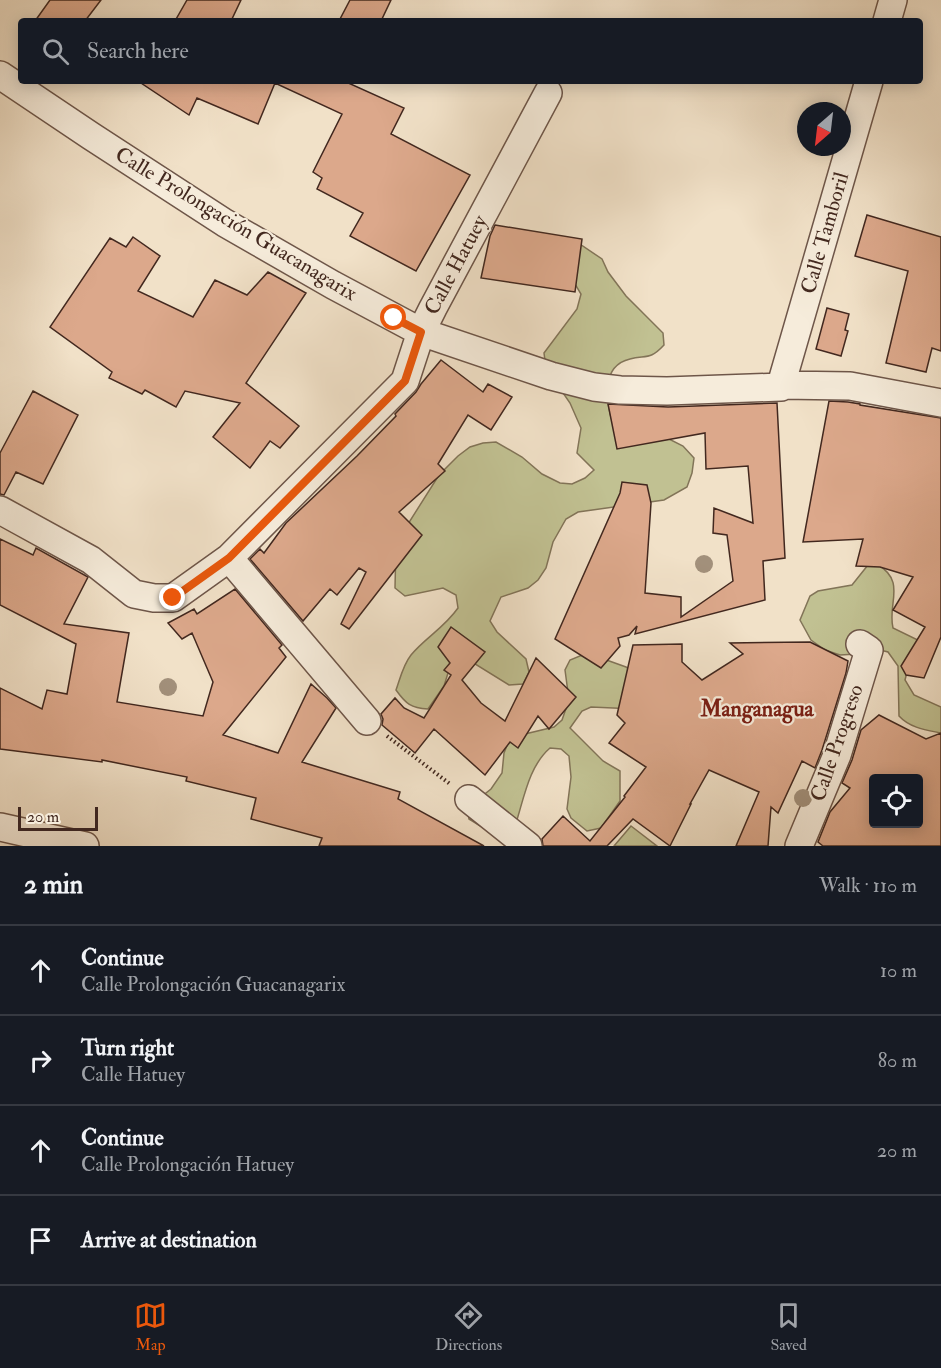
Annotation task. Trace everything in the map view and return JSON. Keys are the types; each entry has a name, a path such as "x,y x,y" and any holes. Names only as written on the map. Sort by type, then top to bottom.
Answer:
{"street":[{"path":"887,18 893,0"},
{"name":"Calle Prolongación Guacanagarix","path":"0,75 225,223 421,332 550,376 594,387 667,391 781,387 781,385 850,386 941,403"},
{"name":"Calle Tamboril","path":"781,385 868,84"},
{"name":"Calle Hatuey","path":"0,510 91,560 134,594 154,598 173,598 229,558 405,381 421,332 548,93"},
{"path":"229,558 367,721"},
{"name":"Calle Progreso","path":"799,846 837,755 866,660 869,650 860,644"},
{"path":"469,799 528,846"},
{"path":"0,827 85,846"}],"path":[{"path":"367,721 469,799"}],"green space":[{"path":"571,238 602,259 608,272 626,296 663,333 664,345 655,353 630,359 620,363 614,369 610,377 607,396 613,424 669,439 683,446 694,458 692,473 687,487 664,500 578,512 566,519 553,542 546,568 538,580 528,588 501,597 490,621 497,632 526,659 529,672 523,684 509,685 464,657 452,660 444,686 428,709 417,708 406,702 396,690 404,668 416,649 458,608 456,595 443,588 405,596 395,588 396,543 439,475 470,447 496,442 522,457 542,474 560,483 572,484 585,478 594,470 577,453 581,428 570,403 546,368 544,353 577,309 581,294 559,257"},
{"path":"877,564 886,571 894,586 893,628 924,643 907,672 905,680 914,695 941,707 941,733 913,726 899,716 898,666 888,652 872,648 857,654 840,655 825,650 811,640 800,620 810,596 818,591 852,585 868,565"},
{"path":"587,653 626,667 643,677 657,710 591,707 582,711 570,728 603,761 620,771 620,801 601,828 587,831 571,818 567,809 571,777 569,756 561,749 550,748 532,773 516,823 492,831 469,819 467,808 491,789 502,773 504,753 508,743 525,734 554,727 562,720 569,700 565,670 570,660"},
{"path":"631,826 657,846 614,846"}],"building":[{"path":"50,0 101,0 87,18 37,18"},
{"path":"187,0 241,0 232,18 177,18"},
{"path":"350,0 391,0 382,18 341,18"},
{"path":"142,84 275,84 258,124 197,98 189,115"},
{"path":"277,84 351,84 404,108 391,134 470,175 416,271 350,236 363,213 317,189 322,178 313,172 342,114"},
{"path":"867,215 941,237 941,351 932,348 926,372 886,363 908,271 855,256"},
{"path":"495,225 582,239 575,292 481,278 490,236"},
{"path":"133,237 160,256 138,291 193,317 215,280 247,295 268,272 306,293 246,383 299,426 280,448 270,441 250,468 213,437 240,403 185,391 176,407 145,390 142,394 109,378 112,372 50,327 110,238 126,247"},
{"path":"827,308 849,314 845,330 848,331 841,356 816,349"},
{"path":"441,360 483,392 488,384 512,397 491,430 468,415 438,464 445,471 399,512 422,535 349,629 341,624 366,572 359,568 337,595 330,589 303,621 250,559 260,549 264,553 286,523 396,416 395,414"},
{"path":"33,391 78,415 43,484 16,472 4,495 0,494 0,453"},
{"path":"829,401 848,402 941,418 941,637 924,678 906,675 901,666 925,627 893,610 913,577 880,567 856,566 863,539 803,542"},
{"path":"777,403 785,558 763,561 765,600 635,634 637,626 629,635 618,638 620,646 601,668 555,639 620,493 622,482 647,485 651,503 645,593 681,597 681,617 733,581 727,535 713,533 714,508 753,523 748,466 706,469 705,433 617,449 608,404 668,407"},
{"path":"0,539 33,555 36,548 88,577 64,624 129,633 117,702 203,716 213,682 192,633 182,639 168,623 194,609 197,614 235,589 282,645 279,648 286,657 223,735 278,753 311,684 336,708 302,762 400,792 398,799 484,846 319,846 322,838 251,819 256,798 186,781 187,777 102,760 102,762 0,749 0,688 42,709 47,690 67,694 76,644 0,605"},
{"path":"451,627 485,652 462,680 481,703 505,721 536,658 576,697 549,729 538,716 518,748 510,742 485,775 434,729 415,753 382,725 381,714 395,698 404,708 424,718 451,675 444,670 450,663 438,647"},
{"path":"810,642 848,661 846,673 815,768 802,761 778,813 771,807 768,846 736,846 759,792 709,770 670,846 633,819 607,846 543,846 542,839 563,816 590,841 646,767 609,743 625,723 617,715 633,645 682,644 682,662 702,680 743,654 730,643"},
{"path":"879,715 926,739 941,733 941,846 823,846 818,842 830,812 850,788 842,783 861,730"}],"district":[{"name":"Manganagua","path":"757,709"}],"route":[{"path":"173,598 229,558 405,381 421,332 394,318"}]}
